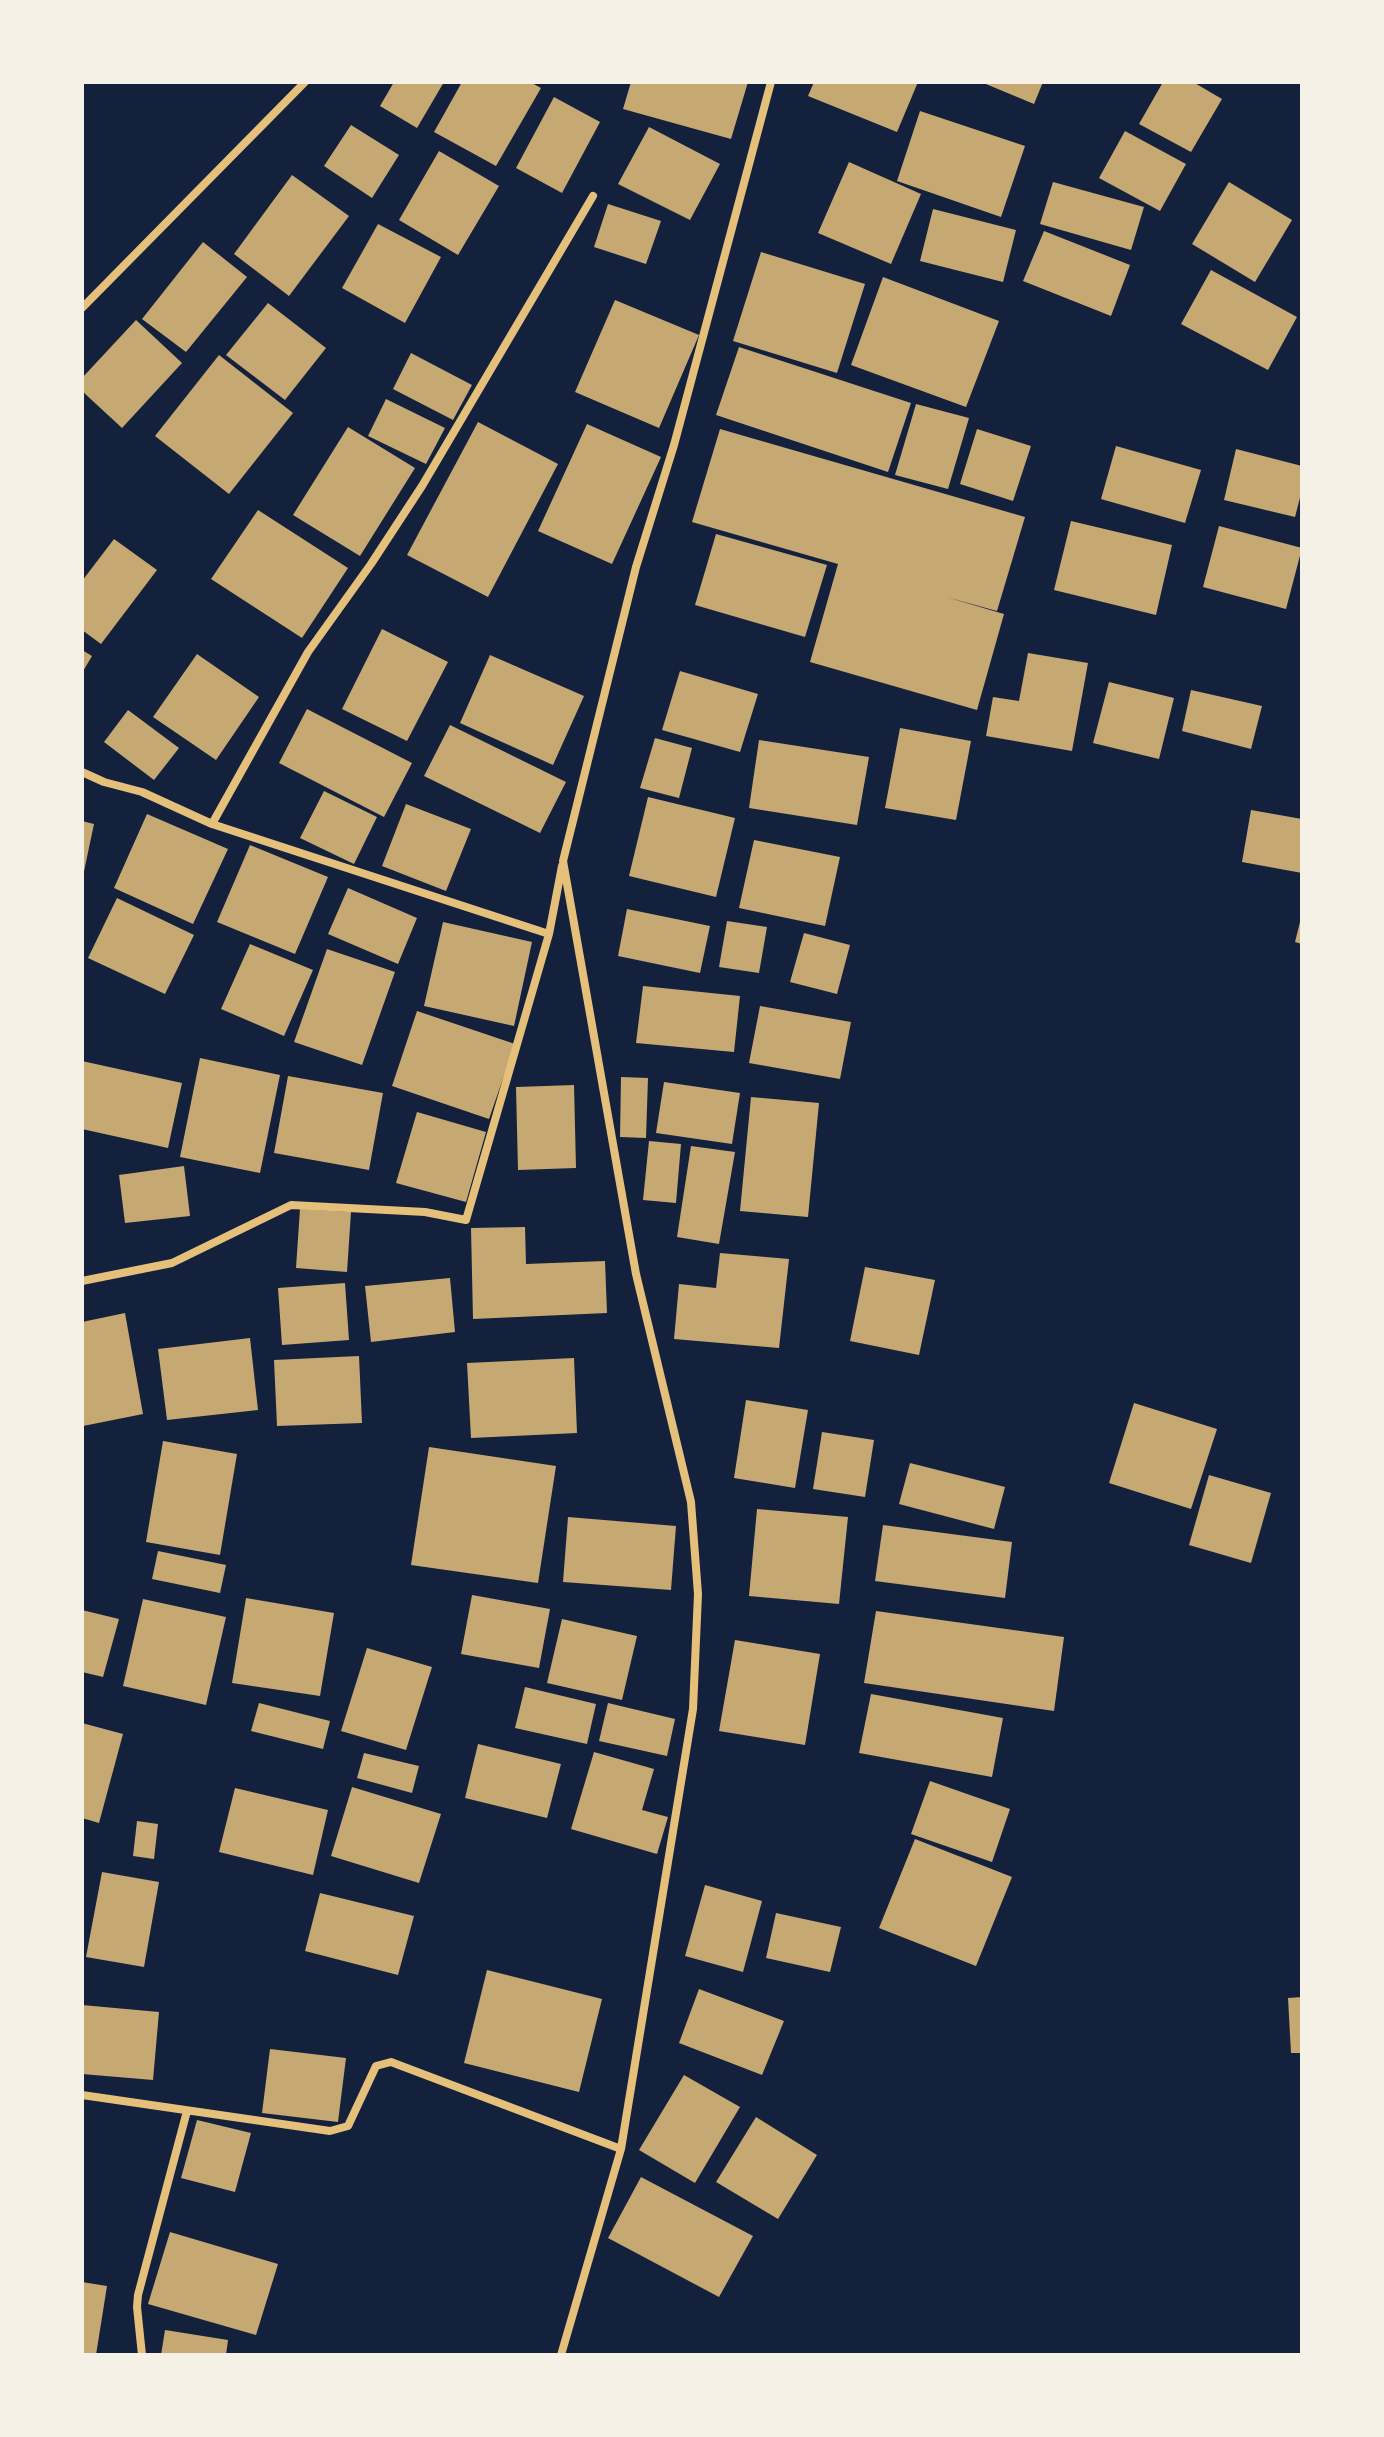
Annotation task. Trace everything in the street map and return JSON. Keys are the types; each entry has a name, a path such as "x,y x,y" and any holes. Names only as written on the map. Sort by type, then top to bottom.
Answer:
{"street":[{"path":"82,308 305,82"},
{"path":"82,1281 172,1263 291,1205 425,1212 466,1220 549,934 563,861 636,567 674,445 771,82"},
{"path":"212,824 308,652 422,486 593,196"},
{"path":"82,772 104,782 142,792 212,824 549,934"},
{"path":"561,2355 621,2149 693,1709 698,1594 691,1502 636,1274 563,861"},
{"path":"82,2095 340,2130 348,2126 376,2066 391,2062 621,2149"},
{"path":"142,2355 138,2295 187,2111"}],"building":[{"path":"394,82 444,82 417,128 380,106"},
{"path":"462,82 530,82 541,88 496,166 434,132"},
{"path":"631,82 748,82 731,139 623,109"},
{"path":"814,82 918,82 897,132 808,96"},
{"path":"981,82 1043,82 1034,104"},
{"path":"1163,82 1193,82 1222,99 1191,152 1139,124"},
{"path":"554,97 600,122 562,193 516,168"},
{"path":"920,111 1025,146 1001,217 897,181"},
{"path":"351,125 399,155 372,198 324,166"},
{"path":"649,127 720,164 690,220 618,184"},
{"path":"1125,131 1186,164 1160,211 1099,178"},
{"path":"439,151 499,186 458,255 399,220"},
{"path":"849,162 921,194 891,264 818,233"},
{"path":"292,175 349,216 289,296 234,254"},
{"path":"1053,182 1144,207 1131,250 1040,224"},
{"path":"1229,182 1292,220 1255,282 1192,244"},
{"path":"608,204 661,221 646,264 594,247"},
{"path":"933,209 1016,230 1003,282 920,261"},
{"path":"378,224 441,257 405,323 342,288"},
{"path":"1044,231 1130,265 1111,316 1023,281"},
{"path":"203,242 247,277 186,352 142,319"},
{"path":"761,252 865,284 837,373 733,341"},
{"path":"1211,270 1297,317 1268,370 1181,324"},
{"path":"883,277 999,321 966,407 851,365"},
{"path":"615,300 699,335 659,428 575,392"},
{"path":"268,303 326,348 285,400 226,355"},
{"path":"136,320 182,363 122,428 82,391 82,378"},
{"path":"739,347 911,403 888,472 716,415"},
{"path":"411,353 472,385 453,420 393,389"},
{"path":"219,355 293,413 229,494 155,436"},
{"path":"386,399 445,428 426,464 368,436"},
{"path":"916,404 969,418 948,489 895,475"},
{"path":"478,422 558,464 488,597 407,555"},
{"path":"587,424 661,457 612,564 538,531"},
{"path":"348,427 415,468 360,556 293,515"},
{"path":"720,429 1025,517 997,611 946,597 1004,614 977,710 810,662 838,564 692,522"},
{"path":"977,429 1031,446 1013,501 960,484"},
{"path":"1116,446 1201,470 1185,523 1101,499"},
{"path":"1236,449 1302,466 1302,490 1295,517 1224,500"},
{"path":"258,510 348,568 302,638 211,579"},
{"path":"1071,521 1172,545 1156,615 1054,590"},
{"path":"1219,526 1302,548 1286,609 1203,587"},
{"path":"716,534 827,565 805,637 695,605"},
{"path":"114,539 157,570 101,644 82,630 82,581"},
{"path":"382,629 448,662 407,741 342,709"},
{"path":"82,650 92,656 82,673"},
{"path":"1028,653 1088,663 1072,751 986,736 993,697 1019,701"},
{"path":"197,654 259,697 216,760 153,717"},
{"path":"490,655 584,696 553,765 460,723"},
{"path":"680,671 758,694 740,752 662,730"},
{"path":"1109,682 1174,698 1159,759 1093,743"},
{"path":"1191,690 1262,706 1251,749 1182,731"},
{"path":"307,709 412,763 384,817 279,763"},
{"path":"128,710 179,748 154,780 104,742"},
{"path":"450,725 566,782 540,833 424,776"},
{"path":"900,728 971,741 956,820 885,808"},
{"path":"655,738 692,748 679,798 640,788"},
{"path":"759,740 869,757 857,825 749,808"},
{"path":"324,791 377,817 354,864 300,838"},
{"path":"648,797 735,818 716,897 629,876"},
{"path":"406,804 471,829 446,891 382,866"},
{"path":"1251,810 1302,819 1302,873 1242,862"},
{"path":"147,814 228,849 193,924 114,888"},
{"path":"82,821 94,824 83,876 82,875"},
{"path":"754,840 840,857 825,926 739,908"},
{"path":"250,845 328,877 295,954 217,922"},
{"path":"348,888 417,918 398,964 328,934"},
{"path":"117,898 194,935 165,994 88,958"},
{"path":"627,909 710,926 700,973 618,956"},
{"path":"1302,918 1302,944 1295,942"},
{"path":"727,921 767,927 759,973 719,967"},
{"path":"443,922 532,942 514,1026 424,1006"},
{"path":"804,933 850,945 837,994 790,982"},
{"path":"250,944 313,970 284,1036 221,1009"},
{"path":"327,949 395,972 362,1065 294,1042"},
{"path":"643,986 740,996 734,1052 636,1043"},
{"path":"760,1006 851,1022 840,1079 749,1063"},
{"path":"417,1011 515,1044 489,1119 392,1086"},
{"path":"200,1058 280,1075 260,1173 180,1157"},
{"path":"82,1061 182,1083 168,1148 82,1129"},
{"path":"288,1076 383,1093 369,1170 274,1153"},
{"path":"621,1077 648,1078 646,1138 620,1137"},
{"path":"664,1082 740,1093 732,1144 656,1133"},
{"path":"574,1085 576,1168 518,1170 516,1087"},
{"path":"751,1097 819,1103 808,1217 740,1211"},
{"path":"417,1112 486,1132 466,1202 396,1183"},
{"path":"649,1141 681,1144 676,1203 643,1200"},
{"path":"691,1146 735,1152 719,1244 677,1237"},
{"path":"184,1166 190,1216 125,1223 119,1175"},
{"path":"300,1209 351,1212 347,1272 296,1268"},
{"path":"525,1227 526,1264 605,1261 607,1313 473,1319 471,1228"},
{"path":"720,1253 789,1259 779,1348 674,1339 679,1284 716,1288"},
{"path":"865,1267 935,1280 919,1355 850,1341"},
{"path":"450,1278 455,1332 371,1342 365,1286"},
{"path":"345,1283 349,1340 282,1345 278,1288"},
{"path":"125,1313 143,1414 83,1426 82,1322"},
{"path":"250,1338 258,1410 167,1420 158,1349"},
{"path":"359,1356 362,1423 277,1426 274,1360"},
{"path":"574,1358 577,1433 471,1438 467,1363"},
{"path":"746,1400 808,1410 795,1488 734,1478"},
{"path":"1134,1403 1217,1429 1191,1509 1109,1483"},
{"path":"822,1432 874,1440 865,1497 813,1489"},
{"path":"163,1441 237,1454 220,1555 146,1542"},
{"path":"429,1447 556,1466 538,1583 411,1565"},
{"path":"910,1463 1005,1487 994,1529 899,1504"},
{"path":"1209,1475 1271,1493 1251,1563 1189,1545"},
{"path":"757,1509 848,1517 839,1604 749,1596"},
{"path":"568,1517 676,1526 671,1590 563,1582"},
{"path":"883,1525 1012,1542 1005,1598 875,1581"},
{"path":"158,1551 226,1565 220,1593 152,1579"},
{"path":"472,1595 550,1609 539,1668 461,1654"},
{"path":"246,1598 334,1613 320,1696 232,1683"},
{"path":"143,1599 226,1617 206,1705 123,1686"},
{"path":"82,1610 119,1619 103,1677 82,1672"},
{"path":"876,1611 1064,1637 1054,1711 864,1683"},
{"path":"562,1619 637,1636 622,1700 547,1683"},
{"path":"735,1640 820,1654 805,1745 719,1731"},
{"path":"367,1648 432,1667 406,1750 341,1731"},
{"path":"525,1687 596,1704 587,1744 515,1728"},
{"path":"871,1694 1003,1718 992,1777 859,1753"},
{"path":"259,1703 330,1721 323,1749 251,1731"},
{"path":"608,1703 675,1719 667,1756 599,1741"},
{"path":"82,1723 123,1734 99,1823 82,1818"},
{"path":"478,1744 561,1764 547,1818 465,1798"},
{"path":"594,1752 654,1769 642,1810 668,1817 657,1854 571,1829"},
{"path":"364,1753 419,1766 412,1793 357,1778"},
{"path":"930,1781 1010,1809 992,1862 911,1834"},
{"path":"352,1787 441,1814 419,1883 331,1856"},
{"path":"235,1788 328,1810 313,1875 219,1852"},
{"path":"137,1821 158,1824 154,1859 133,1856"},
{"path":"915,1839 1012,1877 976,1966 879,1928"},
{"path":"102,1872 159,1882 144,1967 86,1957"},
{"path":"705,1885 762,1901 743,1972 685,1956"},
{"path":"320,1893 414,1916 398,1975 305,1951"},
{"path":"776,1913 841,1927 830,1972 766,1958"},
{"path":"487,1970 602,1999 579,2092 464,2063"},
{"path":"699,1989 784,2021 762,2075 679,2043"},
{"path":"1302,1997 1302,2053 1291,2053 1288,1998"},
{"path":"82,2005 159,2012 153,2080 82,2074"},
{"path":"270,2049 346,2058 338,2122 262,2113"},
{"path":"684,2075 740,2107 695,2183 639,2150"},
{"path":"756,2117 817,2155 778,2219 716,2182"},
{"path":"197,2120 251,2133 235,2192 181,2178"},
{"path":"641,2177 753,2236 719,2297 608,2238"},
{"path":"170,2232 278,2264 256,2335 148,2304"},
{"path":"82,2282 107,2286 96,2355 82,2355"},
{"path":"165,2330 228,2340 226,2355 161,2355"}]}
